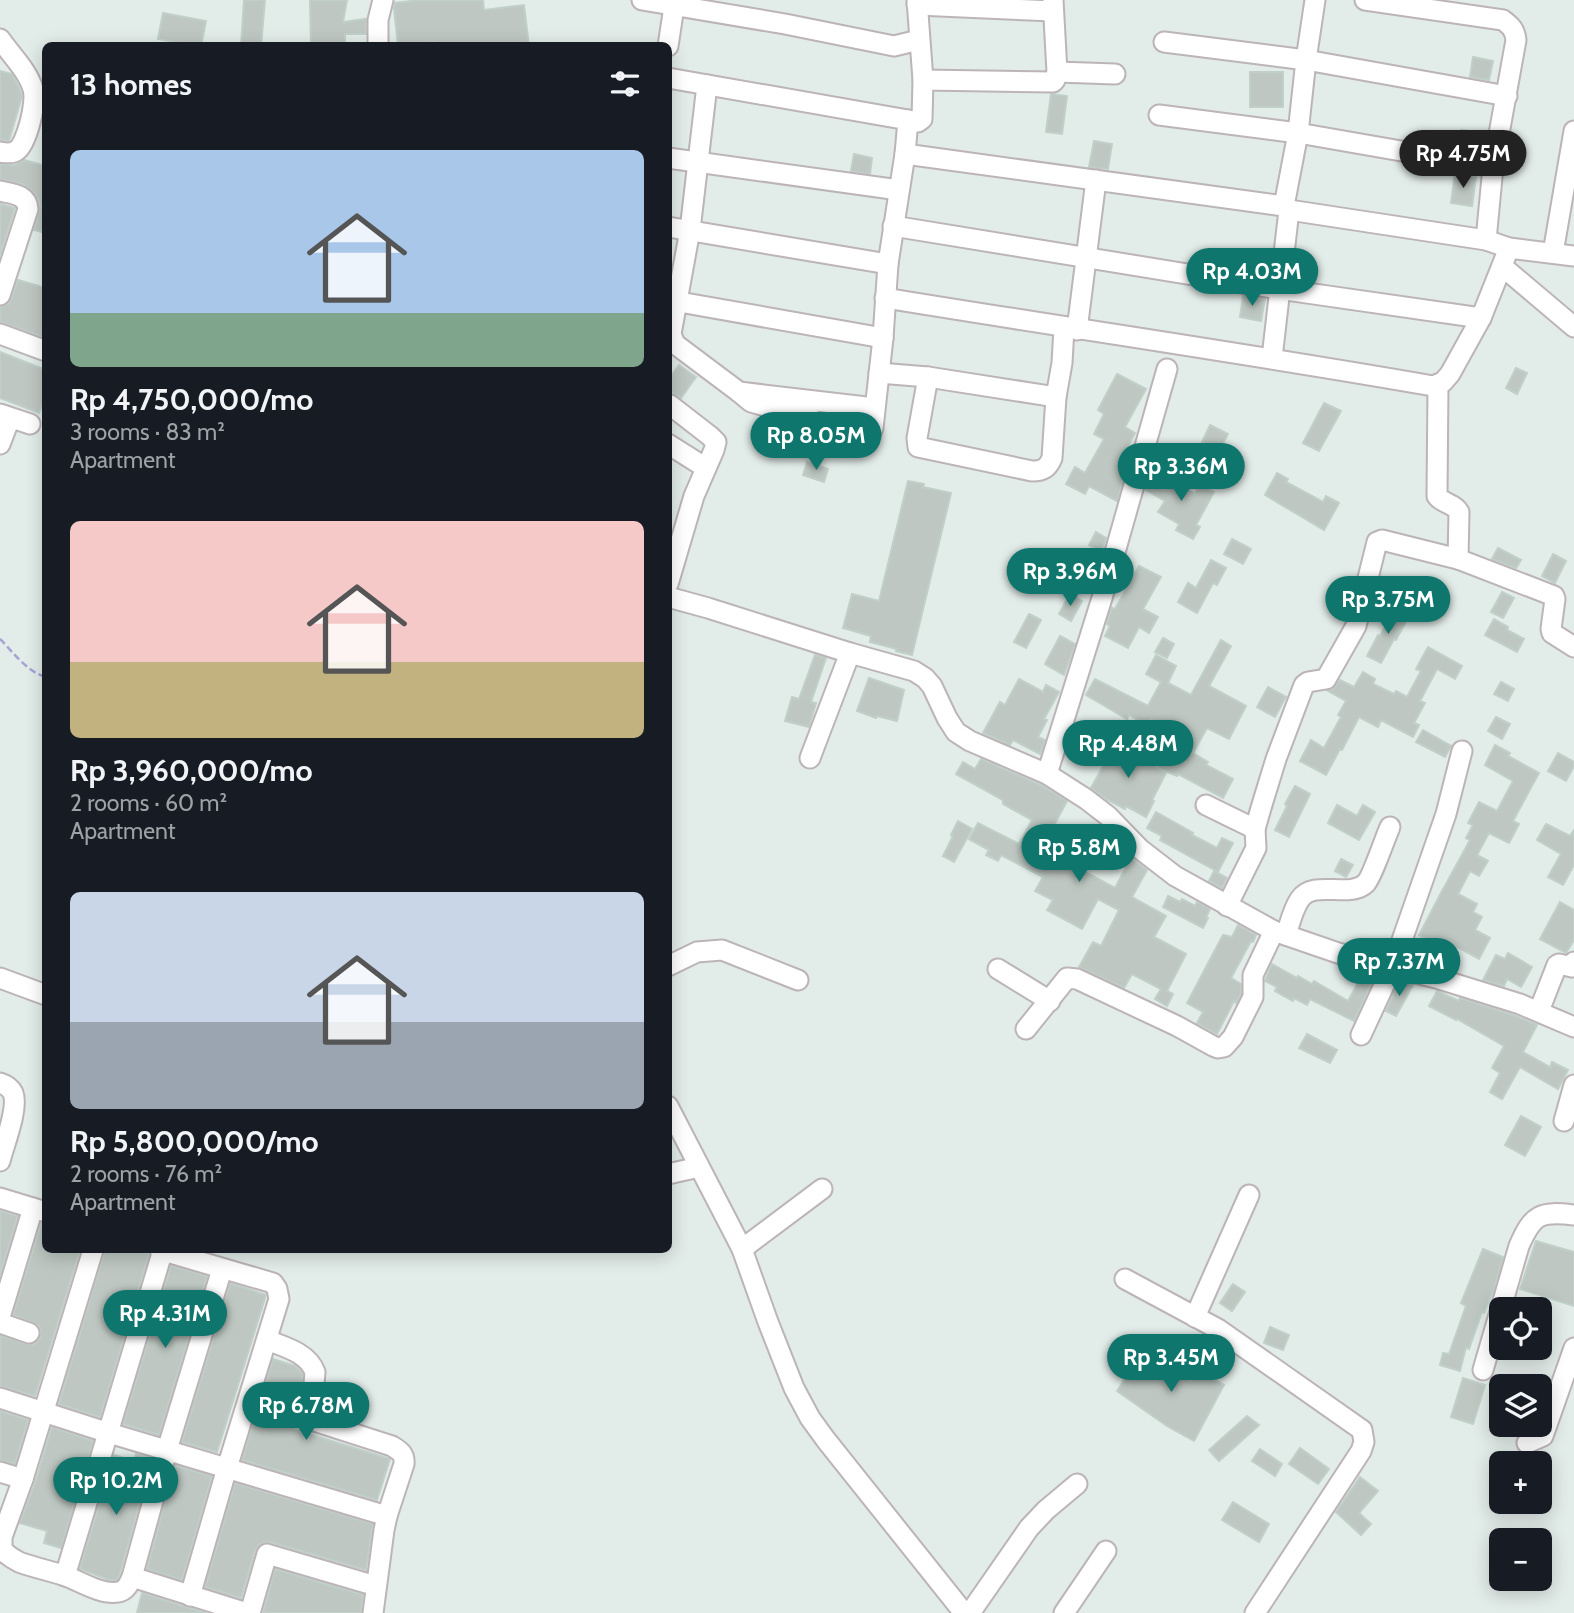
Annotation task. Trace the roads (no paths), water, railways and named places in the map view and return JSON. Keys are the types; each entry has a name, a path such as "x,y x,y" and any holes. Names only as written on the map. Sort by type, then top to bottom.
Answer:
{"street":[{"path":"377,42 378,20 383,0"},
{"path":"642,0 675,3 894,46 919,40"},
{"path":"1272,358 1287,208 1315,0"},
{"path":"1365,0 1503,20 1512,27 1516,40 1493,167 1486,240"},
{"path":"669,42 675,3"},
{"path":"672,79 918,121 922,118 923,80 917,3 1053,6 1057,72 1055,80 1050,83 923,80"},
{"path":"0,39 31,82 35,97 22,144 13,152 0,152"},
{"path":"1164,42 1306,60 1507,96"},
{"path":"1057,72 1115,74"},
{"path":"707,85 690,230 672,301 883,338"},
{"path":"1159,115 1298,134 1493,167"},
{"path":"672,338 673,341 751,401 859,436 864,437 871,433 883,338 888,264 908,120"},
{"path":"1553,253 1574,131"},
{"path":"905,154 1287,208 1486,240 1510,248 1574,256"},
{"path":"672,159 899,190"},
{"path":"928,377 917,438 918,447 1032,471 1045,469 1049,465 1052,458 1056,397 1087,256 1096,180"},
{"path":"0,191 23,197 28,209 0,295"},
{"path":"893,226 1279,289 1481,318"},
{"path":"672,228 888,264"},
{"path":"885,299 1272,358 1433,386 1443,382 1450,374 1481,318 1510,248"},
{"path":"1503,267 1574,327"},
{"path":"0,334 42,350"},
{"path":"1047,774 1167,369"},
{"path":"879,373 928,377 1056,397"},
{"path":"1438,385 1437,496 1456,507 1459,512 1458,559"},
{"path":"739,392 875,408"},
{"path":"672,407 715,440 714,450 694,496 672,570"},
{"path":"0,444 5,416 30,424"},
{"path":"672,447 706,468"},
{"path":"1227,906 1256,848 1255,829 1276,759 1304,685 1326,679 1356,626 1377,542 1394,543 1458,559 1554,596 1552,633 1574,647"},
{"path":"672,598 914,671 932,686 956,732 982,747 1047,774 1096,806 1140,849 1175,876 1280,933 1338,953 1436,978 1539,1011 1574,1027"},
{"path":"810,758 850,653"},
{"path":"1361,1035 1393,967 1446,814 1462,751"},
{"path":"1206,805 1255,829"},
{"path":"1026,1029 1067,978 1074,978 1167,1021 1213,1046 1224,1047 1233,1037 1253,997 1253,975 1301,897 1310,891 1355,890 1367,882 1390,827"},
{"path":"672,964 697,952 722,950 798,980"},
{"path":"1539,1011 1557,965 1572,967 1574,962"},
{"path":"998,969 1050,1000"},
{"path":"0,978 42,994"},
{"path":"0,1083 10,1089 14,1098 14,1110 0,1161"},
{"path":"1564,1121 1574,1085"},
{"path":"673,1126 699,1167 742,1249 782,1359 810,1418 964,1613"},
{"path":"672,1173 699,1167"},
{"path":"742,1249 822,1189"},
{"path":"1195,1317 1249,1195"},
{"path":"0,1198 39,1210 0,1317"},
{"path":"1483,1370 1526,1230 1534,1220 1548,1213 1574,1215"},
{"path":"92,1253 23,1479 1,1537 2,1550 19,1562 105,1592 117,1593 127,1587 132,1577 222,1269"},
{"path":"65,1576 160,1253"},
{"path":"171,1253 273,1283 279,1293 279,1303 190,1596"},
{"path":"1125,1279 1218,1329 1362,1430 1364,1443 1361,1451 1255,1613"},
{"path":"0,1324 29,1333"},
{"path":"267,1340 298,1353 313,1366 315,1372 310,1420 392,1446 402,1452 404,1464 387,1516 373,1613"},
{"path":"1527,1444 1543,1436 1574,1348"},
{"path":"0,1398 387,1516"},
{"path":"0,1472 23,1479"},
{"path":"970,1613 1029,1528 1077,1484"},
{"path":"1064,1613 1105,1551"},
{"path":"132,1577 248,1613 268,1554 376,1586"}]}
